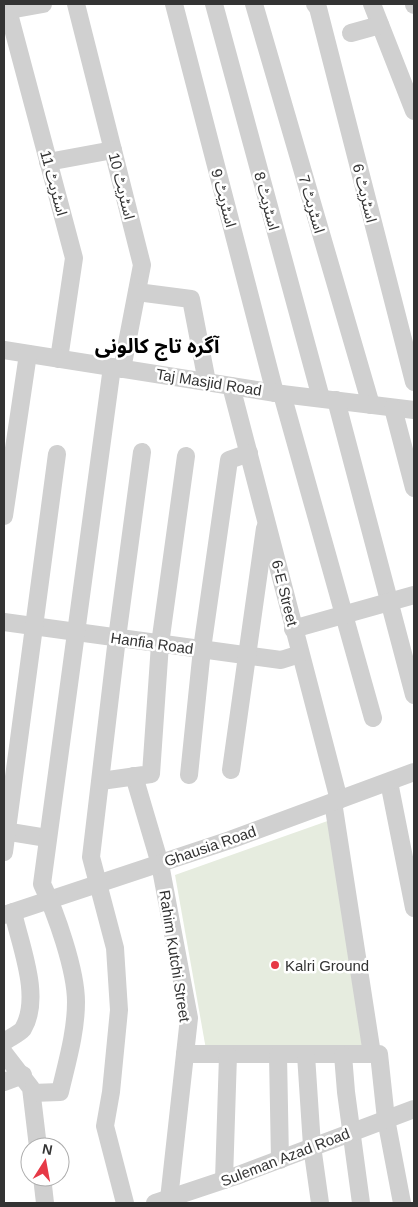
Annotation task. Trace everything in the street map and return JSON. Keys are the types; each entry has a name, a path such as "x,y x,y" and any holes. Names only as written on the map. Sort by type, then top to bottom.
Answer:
{"street":[{"path":"6,10 42,4"},
{"name":"اسٹریٹ 10","path":"32,1093 60,1092 74,1033 76,1000 68,959 50,900 42,884 74,632 117,368 137,292 142,265 76,4"},
{"name":"اسٹریٹ 9","path":"174,4 278,393 373,718"},
{"name":"اسٹریٹ 8","path":"214,4 328,399 389,602 414,695"},
{"name":"اسٹریٹ 7","path":"254,4 371,405"},
{"name":"اسٹریٹ 6","path":"315,4 318,8 414,382"},
{"path":"372,4 414,111"},
{"name":"اسٹریٹ 11","path":"6,10 74,258 59,359"},
{"path":"351,33 380,24"},
{"path":"48,162 113,150"},
{"path":"137,292 191,299 207,382"},
{"name":"Taj Masjid Road","path":"4,350 278,393 414,410"},
{"path":"4,516 28,354"},
{"name":"6-E Street","path":"231,386 336,801 372,1054 379,1054 386,1119"},
{"path":"393,408 414,488"},
{"path":"125,1203 105,1126 111,1092 119,1010 115,948 92,857 117,638 142,452"},
{"path":"189,775 202,649 229,460 248,453"},
{"path":"4,852 5,831 32,626 57,454"},
{"path":"101,781 151,774 160,644 186,456"},
{"path":"232,770 266,519"},
{"path":"293,628 414,595"},
{"name":"Hanfia Road","path":"4,622 281,660 300,654"},
{"name":"Ghausia Road","path":"6,912 50,900 160,864 414,772"},
{"name":"Rahim Kutchi Street","path":"134,776 160,864 188,1018 185,1054 162,1201"},
{"path":"388,782 414,908"},
{"path":"5,831 47,838"},
{"path":"4,1042 22,1030 30,1002 29,974 6,912"},
{"path":"4,1053 23,1075 31,1088 37,1137"},
{"path":"185,1054 372,1054"},
{"path":"224,1180 228,1055"},
{"path":"278,1055 280,1160"},
{"path":"306,1055 312,1146 320,1203"},
{"path":"343,1055 361,1203"},
{"path":"4,1082 23,1075"},
{"name":"Suleman Azad Road","path":"162,1201 280,1160 312,1146 414,1109"},
{"path":"386,1119 402,1203"},
{"path":"43,1187 45,1203"}],"shaded area":[{"name":"Kalri Ground","path":"336,818 373,1055 207,1055 175,875"}],"place":[{"name":"Kalri Ground","path":"275,965"}],"district":[{"name":"آگرہ تاج کالونی","path":"157,346"}]}
